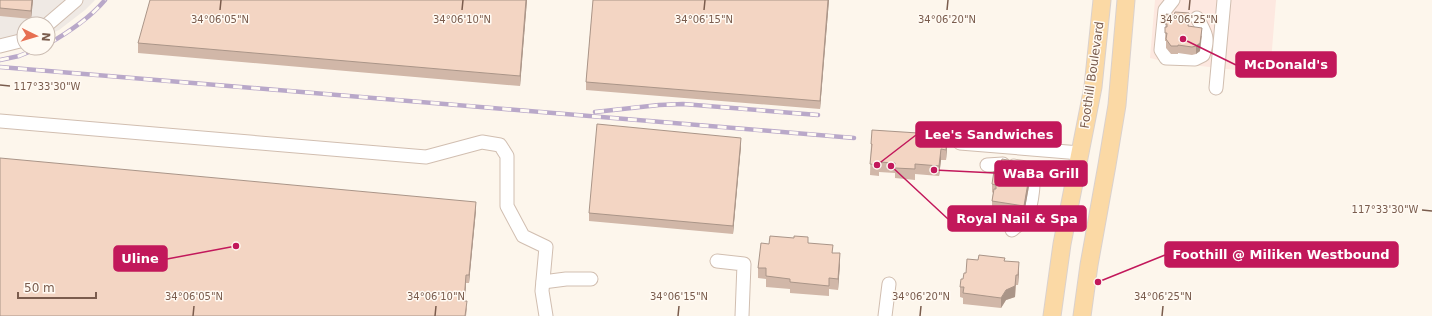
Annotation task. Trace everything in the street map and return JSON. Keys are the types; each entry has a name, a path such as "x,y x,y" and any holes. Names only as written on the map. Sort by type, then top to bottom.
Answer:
{"main road":[{"name":"Foothill Boulevard","path":"1052,316 1062,244 1094,87 1102,0"},
{"name":"Foothill Boulevard","path":"1082,316 1088,265 1117,105 1126,0"}],"street":[{"path":"1161,0 1164,15"},
{"path":"1173,0 1165,10 1164,15 1160,50 1166,58 1195,59 1203,55 1207,46 1207,38 1197,18"},
{"path":"1216,88 1224,0"},
{"path":"56,17 72,2"},
{"path":"0,46 16,42"},
{"path":"0,121 426,157 482,142 500,145 507,156 507,206 523,236 546,247 542,291 546,316"},
{"path":"960,143 1080,153"},
{"path":"987,165 1008,165 1024,168 1030,171 1033,178 1030,205 1027,215 1020,224 1012,230"},
{"path":"717,261 744,264 742,316"},
{"path":"543,282 591,279"},
{"path":"885,316 889,284"}],"shaded area":[{"path":"0,0 95,0 85,10 56,31 56,16 16,16 16,48 0,53"},
{"path":"1155,0 1276,0 1270,74 1166,62 1150,58"}],"building":[{"path":"0,0 32,0 31,11 0,8"},
{"path":"150,0 526,0 520,76 138,43"},
{"path":"593,0 828,0 820,101 586,82"},
{"path":"1175,12 1189,13 1188,26 1202,28 1200,43 1196,46 1171,46 1166,39 1166,14 1174,15"},
{"path":"597,124 741,138 733,226 589,213"},
{"path":"872,130 918,133 918,135 947,137 946,150 941,149 939,166 915,164 915,169 895,168 895,163 879,162 879,165 870,164"},
{"path":"0,158 476,202 469,275 466,275 464,301 467,301 465,316 0,316"},
{"path":"1002,159 1019,162 1019,164 1030,166 1024,206 992,201 994,189 996,189 996,185 992,184 994,171 999,172"},
{"path":"770,236 794,238 794,236 808,237 808,243 833,245 832,253 840,253 838,279 829,278 829,286 790,282 790,279 766,276 766,268 758,268 761,243 769,244"},
{"path":"979,255 1005,258 1004,261 1019,262 1015,286 1006,290 1001,298 963,293 964,287 960,287 961,279 963,279 964,273 966,273 967,259 978,260"}],"railway":[{"path":"56,40 78,25 105,0"},
{"path":"0,60 19,56"},
{"path":"0,67 854,138"},
{"path":"595,112 683,104 818,115"}],"place":[{"name":"McDonald's","path":"1183,39"},
{"name":"Lee's Sandwiches","path":"877,165"},
{"name":"Royal Nail & Spa","path":"891,166"},
{"name":"WaBa Grill","path":"934,170"},
{"name":"Uline","path":"236,246"},
{"name":"Foothill @ Miliken Westbound","path":"1098,282"}]}
